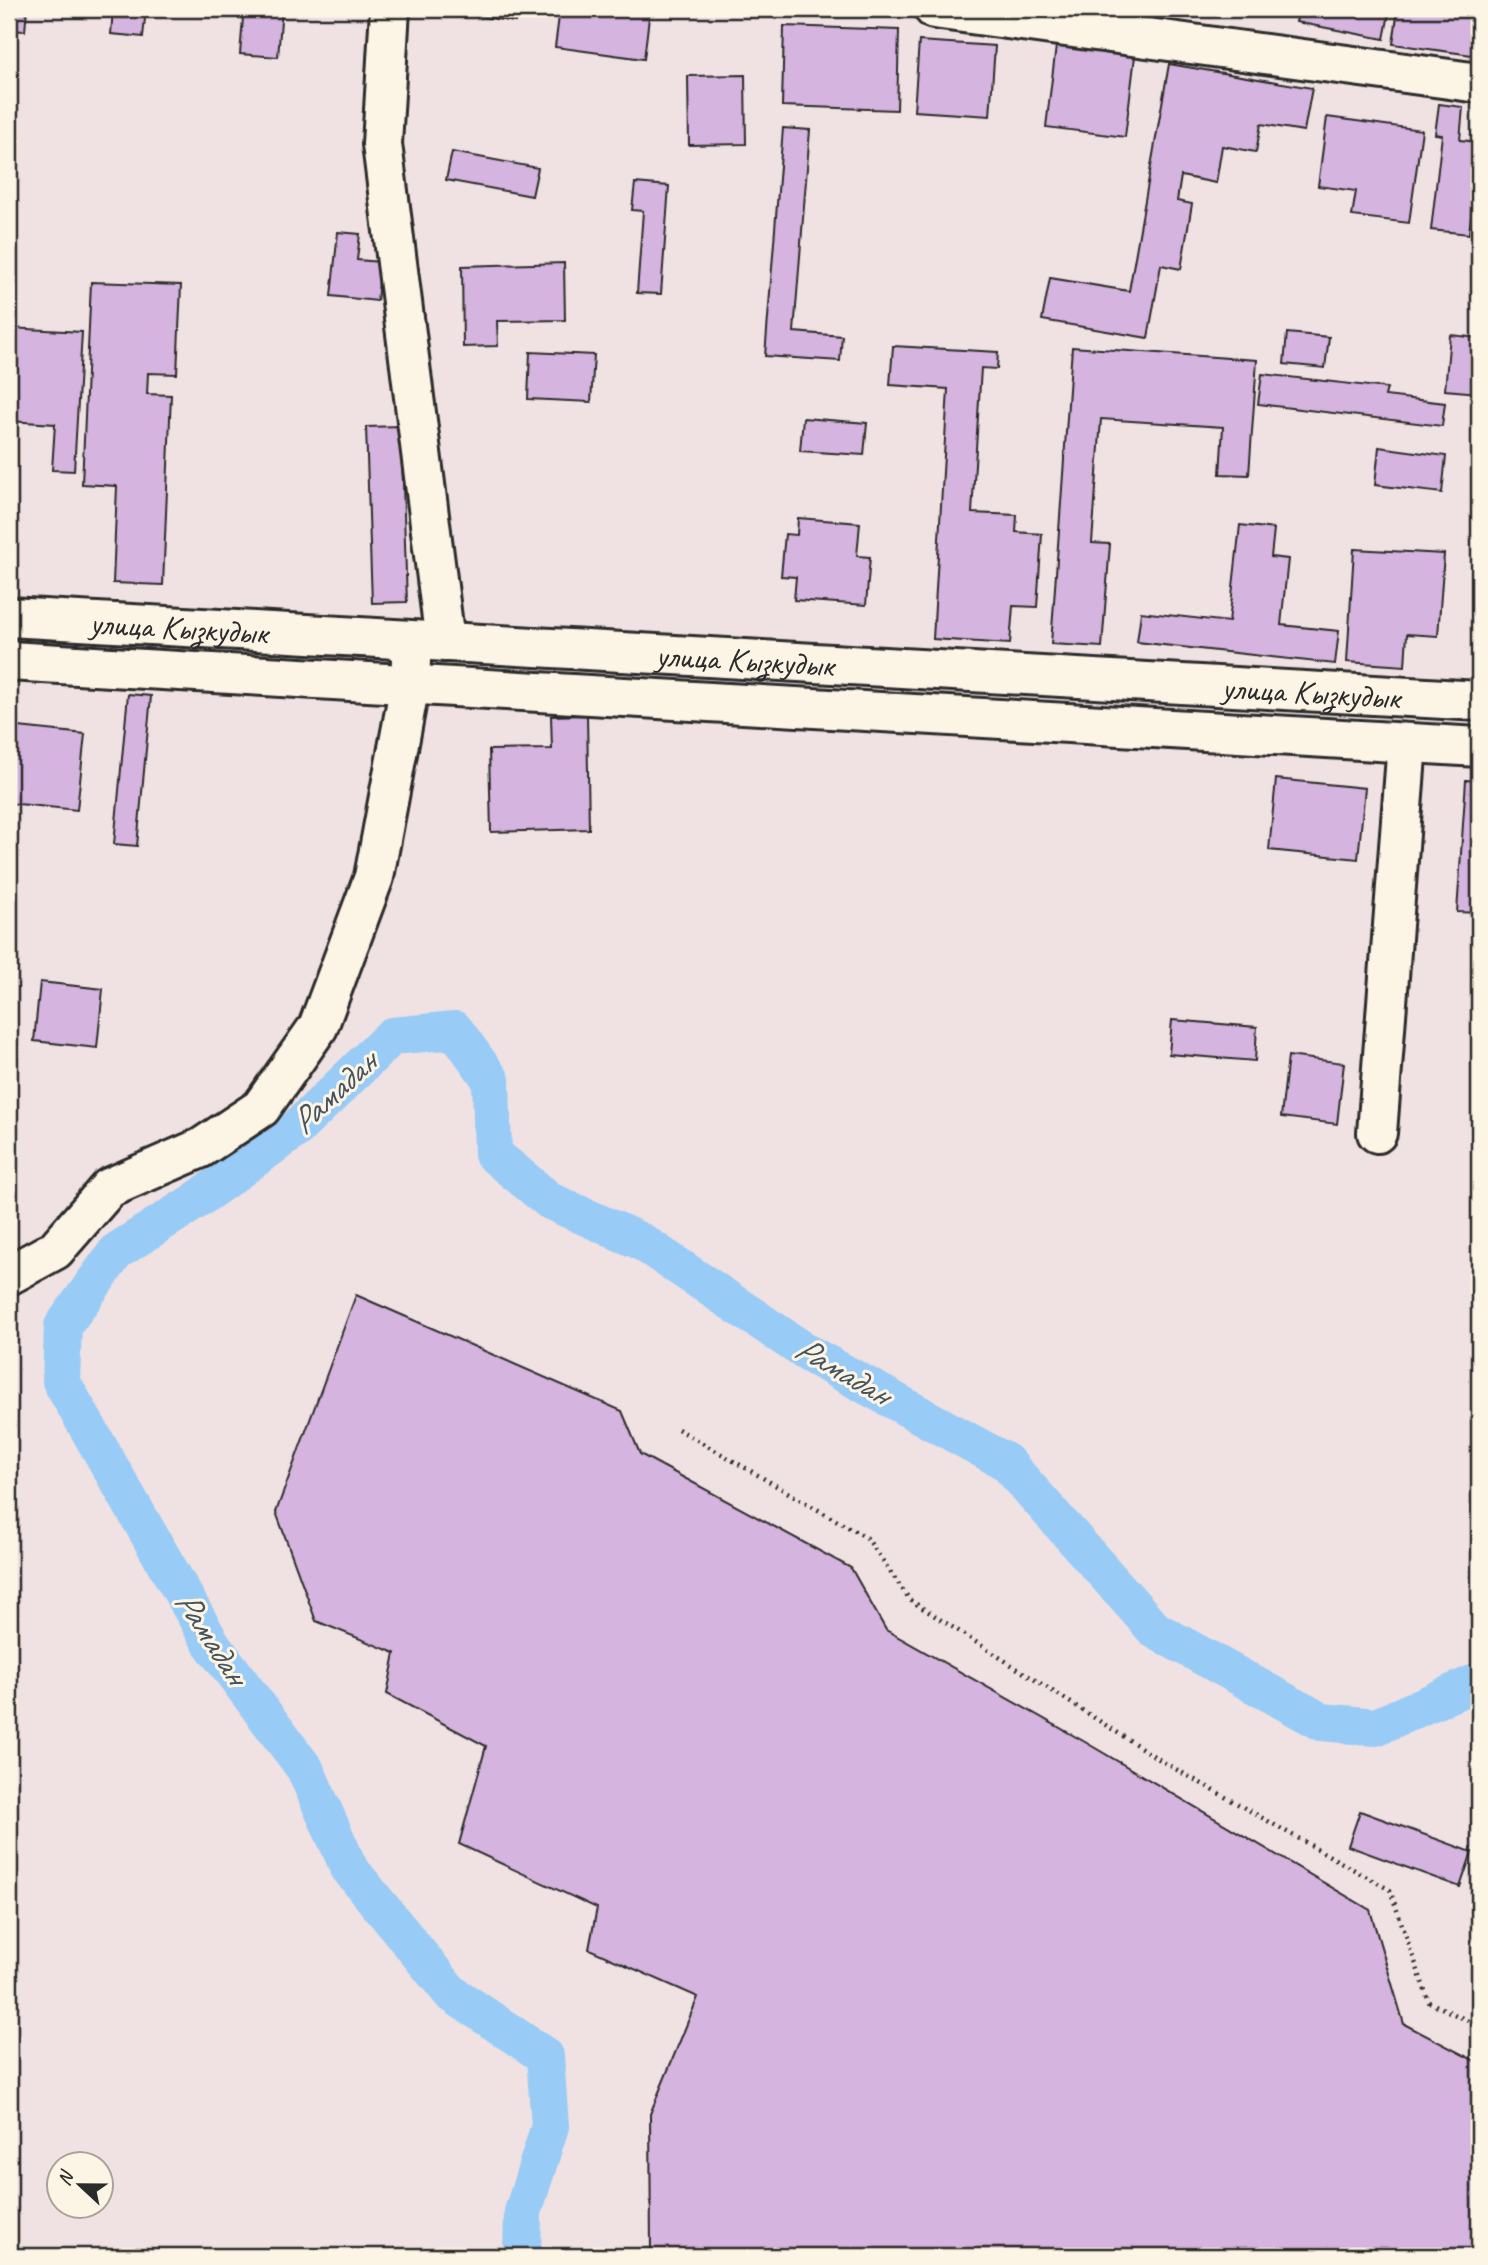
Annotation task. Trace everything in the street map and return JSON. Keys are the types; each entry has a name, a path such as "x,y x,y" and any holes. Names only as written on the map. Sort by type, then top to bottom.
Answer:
{"street":[{"path":"9,1275 55,1250 109,1188 201,1148 261,1108 318,1027 374,877 410,684 429,641 382,144 390,9"},
{"path":"934,9 1479,83"},
{"name":"улица Кызкудык","path":"9,617 1479,701"},
{"path":"146,669 148,625"},
{"path":"732,658 737,704"},
{"path":"9,661 1479,747"},
{"path":"1262,734 1264,688"},
{"path":"1377,1133 1407,743"}],"path":[{"path":"678,1429 867,1538 910,1600 1165,1763 1390,1890 1429,2002 1479,2026"}],"building":[{"path":"9,9 27,9 25,31 9,30"},
{"path":"113,9 146,9 143,37 111,34"},
{"path":"172,9 282,9 278,57 240,54 243,18 172,12"},
{"path":"436,9 517,9 515,22"},
{"path":"560,9 650,9 644,59 555,47"},
{"path":"1256,9 1284,9 1283,14"},
{"path":"1299,9 1390,9 1384,39 1296,22"},
{"path":"1398,9 1479,9 1479,56 1393,44"},
{"path":"784,26 899,30 897,110 782,106"},
{"path":"919,41 995,46 990,116 914,111"},
{"path":"1056,46 1135,56 1125,137 1046,127"},
{"path":"1169,64 1312,88 1304,131 1261,124 1256,152 1222,146 1216,183 1181,176 1177,201 1192,204 1181,269 1161,265 1148,338 1042,320 1050,278 1129,291"},
{"path":"745,75 746,144 689,145 688,76"},
{"path":"1439,104 1463,107 1460,140 1479,142 1469,234 1431,230 1442,135 1435,134"},
{"path":"1327,117 1422,130 1409,223 1352,216 1356,191 1318,186"},
{"path":"783,128 810,130 794,332 842,336 840,361 765,356"},
{"path":"452,152 538,168 532,196 446,180"},
{"path":"635,183 669,186 661,294 637,293 643,211 632,210"},
{"path":"338,232 360,234 357,260 381,262 377,301 331,296"},
{"path":"564,263 565,320 497,321 498,346 463,347 462,266"},
{"path":"91,282 181,285 177,374 148,373 147,394 171,395 163,585 113,583 117,486 82,484"},
{"path":"9,328 82,332 74,471 52,470 55,424 9,421"},
{"path":"1287,333 1329,337 1325,368 1284,364"},
{"path":"1450,335 1479,338 1479,393 1445,390"},
{"path":"893,346 998,352 997,369 981,368 972,513 1017,515 1016,532 1042,534 1037,607 1013,606 1010,644 933,639 948,389 890,385"},
{"path":"1072,347 1257,360 1249,475 1220,474 1223,427 1101,419 1092,543 1110,544 1102,647 1051,644"},
{"path":"530,352 594,355 591,402 528,399"},
{"path":"1262,374 1387,388 1385,396 1445,403 1442,426 1258,404"},
{"path":"803,418 867,423 864,455 800,451"},
{"path":"401,426 407,602 372,603 366,427"},
{"path":"1379,447 1446,456 1442,493 1375,485"},
{"path":"798,518 860,523 857,556 870,557 866,605 794,600 796,577 781,576 785,534 797,535"},
{"path":"1240,525 1274,529 1271,557 1288,559 1281,625 1339,631 1335,664 1137,642 1141,612 1229,622"},
{"path":"1354,549 1444,554 1438,636 1407,634 1405,666 1347,662"},
{"path":"128,694 151,696 137,846 114,844"},
{"path":"587,715 589,829 491,832 489,750 552,749 551,716"},
{"path":"9,726 85,734 77,810 9,803"},
{"path":"1276,779 1365,788 1358,859 1269,850"},
{"path":"1466,780 1479,781 1479,913 1457,912"},
{"path":"40,982 103,989 97,1048 34,1041"},
{"path":"1172,1020 1257,1027 1255,1061 1169,1054"},
{"path":"1288,1056 1344,1063 1337,1124 1281,1117"},
{"path":"356,1295 622,1411 640,1454 851,1568 886,1630 1085,1742 1370,1910 1404,2024 1479,2063 1479,2256 662,2256 651,2251 650,2114 698,1997 589,1949 597,1908 459,1844 486,1746 387,1694 395,1653 316,1621 276,1512"},
{"path":"1360,1811 1472,1852 1460,1887 1348,1846"}],"waterway":[{"name":"Рамадан","path":"522,2256 523,2212 550,2126 545,2056 451,1993 349,1868 305,1769 211,1643 61,1381 63,1326 117,1251 194,1202 295,1130 392,1036 455,1030 491,1080 493,1154 550,1201 642,1242 809,1354 1006,1462 1155,1630 1322,1722 1376,1727 1479,1681"}]}
